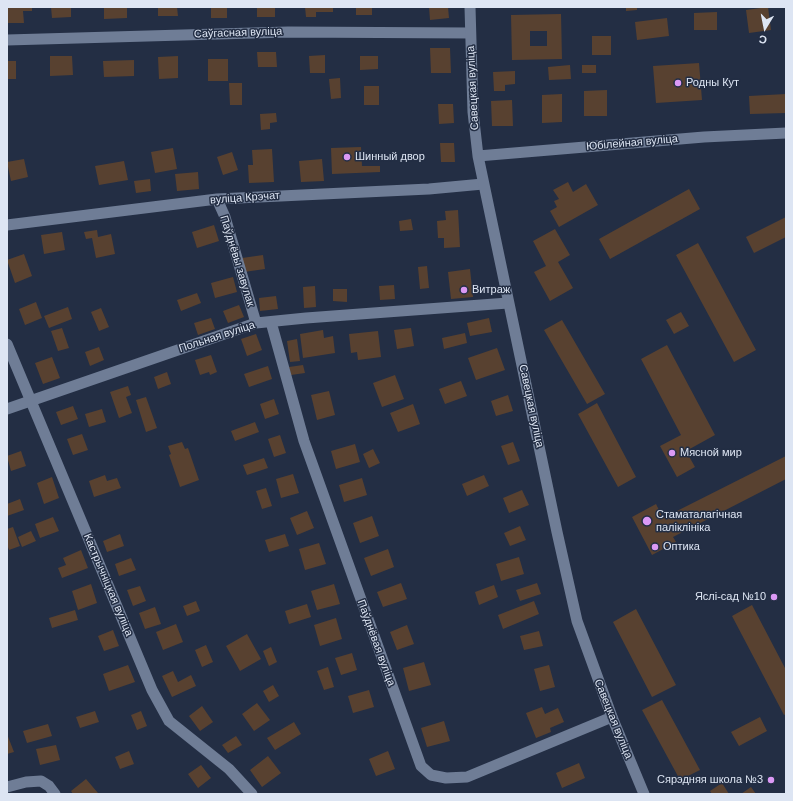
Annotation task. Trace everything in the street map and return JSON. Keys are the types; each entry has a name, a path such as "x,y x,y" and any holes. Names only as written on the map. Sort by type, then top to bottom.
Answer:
{"street":[{"name":"Савецкая вуліца","path":"470,7 473,112 478,156 508,303 577,621 612,717 644,794"},
{"name":"Саўгасная вуліца","path":"7,40 288,32 470,34"},
{"name":"Юбілейная вуліца","path":"478,156 704,136 786,133"},
{"name":"вуліца Крэчат","path":"7,225 217,199 429,189 483,184"},
{"name":"Паўднёвы завулак","path":"217,199 225,217 256,323"},
{"name":"Польная вуліца","path":"7,409 256,323 508,303"},
{"name":"Паўднёвая вуліца","path":"271,322 304,441 421,766 431,775 446,778 467,777 612,717"},
{"name":"Кастрычніцкая вуліца","path":"7,344 152,690 169,721 229,769 252,794"},
{"path":"7,787 26,782 41,781 49,786 55,794"}],"building":[{"path":"7,7 32,7 32,11 23,11 24,23 7,23"},
{"path":"51,7 71,7 71,17 52,18"},
{"path":"104,7 127,7 127,18 104,19"},
{"path":"158,7 177,7 178,16 158,16"},
{"path":"211,7 227,7 227,18 211,18"},
{"path":"257,7 275,7 275,17 257,17"},
{"path":"305,7 333,7 333,12 316,12 316,17 306,17"},
{"path":"356,7 372,7 372,15 356,15"},
{"path":"429,7 448,7 449,18 430,20"},
{"path":"626,7 637,7 637,10 626,11"},
{"path":"768,7 771,30 749,33 746,10"},
{"path":"717,12 717,30 694,30 694,13"},
{"path":"561,14 562,59 512,60 511,15","holes":["530,31 547,31 547,46 530,46"]},
{"path":"667,18 669,36 637,40 635,22"},
{"path":"592,36 611,36 611,55 592,55"},
{"path":"430,48 450,48 451,73 431,73"},
{"path":"257,52 276,52 277,67 258,67"},
{"path":"325,55 325,73 310,73 309,56"},
{"path":"50,56 72,56 73,75 50,76"},
{"path":"178,56 178,78 159,79 158,57"},
{"path":"360,56 378,56 378,69 360,70"},
{"path":"208,59 228,59 228,81 208,81"},
{"path":"134,60 134,76 104,77 103,61"},
{"path":"7,61 16,61 16,79 7,79"},
{"name":"Родны Кут","path":"699,63 702,100 656,103 653,66"},
{"path":"570,65 571,79 549,80 548,67"},
{"path":"582,65 596,65 596,73 582,73"},
{"path":"515,71 515,84 505,85 505,91 494,91 493,72"},
{"path":"340,78 341,98 331,99 329,79"},
{"path":"229,83 242,83 242,105 230,105"},
{"path":"364,86 379,86 379,105 364,105"},
{"path":"607,90 607,116 584,116 584,91"},
{"path":"562,94 562,122 542,123 542,95"},
{"path":"786,94 786,113 750,114 749,96"},
{"path":"512,100 513,126 492,126 491,101"},
{"path":"438,104 453,104 454,123 439,124"},
{"path":"276,113 277,122 270,123 270,129 261,130 260,114"},
{"path":"440,143 454,143 455,162 441,162"},
{"name":"Шинный двор","path":"361,147 362,166 380,166 380,172 332,174 331,148"},
{"path":"173,148 177,169 155,173 151,152"},
{"path":"272,149 274,182 249,183 248,165 253,165 252,150"},
{"path":"232,152 238,170 223,175 217,157"},
{"path":"24,159 28,177 11,181 7,162"},
{"path":"322,159 324,181 301,182 299,161"},
{"path":"124,161 128,180 99,185 95,166"},
{"path":"198,172 199,189 177,191 175,174"},
{"path":"150,179 151,191 136,193 134,181"},
{"path":"568,182 573,192 586,184 598,205 559,227 550,211 557,207 554,201 559,199 553,190"},
{"path":"689,189 700,209 610,259 599,239"},
{"path":"458,210 460,247 444,248 444,238 438,238 437,221 446,220 445,211"},
{"path":"786,217 786,237 754,253 746,237"},
{"path":"411,219 413,230 400,231 399,221"},
{"path":"214,225 219,241 197,248 192,232"},
{"path":"555,229 570,255 558,262 573,288 550,301 534,272 546,266 533,241"},
{"path":"97,230 98,237 111,234 115,254 96,258 92,238 86,239 84,232"},
{"path":"62,232 65,250 44,254 41,235"},
{"path":"698,243 756,350 734,362 676,255"},
{"path":"24,254 32,276 15,283 7,260"},
{"path":"263,255 265,269 244,272 242,258"},
{"path":"427,266 429,288 420,289 418,267"},
{"path":"470,269 473,297 451,299 448,272"},
{"path":"233,277 237,292 215,298 211,283"},
{"path":"394,285 395,299 380,300 379,286"},
{"path":"315,286 316,307 304,308 303,287"},
{"path":"333,289 347,289 347,302 333,301"},
{"path":"197,293 201,303 181,311 177,300"},
{"path":"276,296 278,309 260,311 259,298"},
{"path":"36,302 42,318 25,325 19,309"},
{"path":"239,305 244,317 228,323 223,311"},
{"path":"68,307 72,319 49,328 44,316"},
{"path":"101,308 109,327 99,331 91,312"},
{"path":"681,312 689,326 674,334 666,320"},
{"path":"211,318 215,329 198,335 194,323"},
{"path":"489,318 492,332 470,336 467,323"},
{"path":"562,320 605,394 587,404 544,330"},
{"path":"62,328 69,348 58,351 51,331"},
{"path":"411,328 414,346 397,349 394,330"},
{"path":"323,330 324,338 333,336 335,353 303,358 300,334"},
{"path":"378,331 381,357 358,360 357,352 351,353 349,334"},
{"path":"465,333 467,343 444,349 442,338"},
{"path":"256,334 262,350 247,356 241,339"},
{"path":"297,339 300,361 290,362 287,341"},
{"path":"667,345 715,435 686,451 695,467 677,477 660,446 681,435 641,359"},
{"path":"99,347 104,360 90,366 85,352"},
{"path":"497,348 505,370 476,380 468,358"},
{"path":"211,355 217,372 210,375 209,372 200,375 195,360"},
{"path":"52,357 60,378 43,384 35,363"},
{"path":"303,365 305,373 291,375 289,367"},
{"path":"268,366 272,379 249,387 244,374"},
{"path":"167,372 171,384 158,389 154,377"},
{"path":"395,375 404,399 382,407 373,383"},
{"path":"461,381 467,396 445,404 439,389"},
{"path":"128,386 131,395 126,397 132,413 119,418 110,392"},
{"path":"329,391 335,415 317,420 311,395"},
{"path":"508,395 513,411 496,416 491,401"},
{"path":"146,397 157,428 146,432 136,400"},
{"path":"274,399 279,414 265,419 260,404"},
{"path":"597,403 636,477 618,487 578,414"},
{"path":"413,404 420,424 398,432 390,413"},
{"path":"73,406 78,419 61,425 56,412"},
{"path":"102,409 106,422 89,427 85,414"},
{"path":"255,422 259,432 235,441 231,431"},
{"path":"82,434 88,450 73,455 67,439"},
{"path":"280,435 286,453 274,457 268,439"},
{"path":"182,442 185,449 188,448 199,480 180,487 169,455 171,454 168,446"},
{"path":"513,442 520,461 508,465 501,446"},
{"path":"355,444 360,462 336,469 331,451"},
{"path":"373,449 380,463 369,468 363,454"},
{"path":"21,451 26,466 11,471 7,456"},
{"path":"786,456 786,479 673,537 676,542 652,555 632,517 656,504 663,518"},
{"path":"264,458 268,468 247,475 243,465"},
{"path":"293,474 299,493 281,498 276,479"},
{"path":"105,475 107,481 117,478 121,488 94,497 89,481"},
{"path":"484,475 489,486 467,496 462,484"},
{"path":"52,477 59,498 44,504 37,483"},
{"path":"362,478 367,495 344,502 339,485"},
{"path":"266,488 272,506 262,509 256,491"},
{"path":"522,490 529,505 509,513 503,498"},
{"path":"20,499 24,510 7,516 7,504"},
{"path":"307,511 314,528 297,535 290,518"},
{"path":"372,516 379,536 360,543 353,523"},
{"path":"53,517 59,531 40,538 35,524"},
{"path":"520,526 526,540 510,546 504,533"},
{"path":"13,527 20,546 9,550 7,544 7,529"},
{"path":"31,531 36,541 22,547 18,537"},
{"path":"120,534 124,546 107,552 103,541"},
{"path":"285,534 289,546 269,552 265,540"},
{"path":"319,543 326,564 305,570 299,549"},
{"path":"388,549 394,567 371,576 364,558"},
{"path":"81,550 88,568 62,578 58,568 66,565 63,558"},
{"path":"519,557 524,574 501,581 496,564"},
{"path":"131,558 136,570 119,576 115,564"},
{"path":"401,583 407,599 383,607 377,592"},
{"path":"537,583 541,594 520,601 516,590"},
{"path":"91,584 97,603 78,610 72,591"},
{"path":"334,584 340,604 317,610 311,591"},
{"path":"494,585 498,597 479,605 475,592"},
{"path":"140,586 146,601 133,606 127,590"},
{"path":"196,601 200,611 187,616 183,606"},
{"path":"534,601 539,614 503,629 498,615"},
{"path":"307,604 311,617 289,624 285,611"},
{"path":"752,605 786,670 786,714 784,715 732,616"},
{"path":"155,607 161,624 145,629 139,613"},
{"path":"636,609 676,685 652,697 613,622"},
{"path":"75,610 78,620 52,628 49,618"},
{"path":"336,618 342,639 320,646 314,625"},
{"path":"176,624 183,642 163,650 156,632"},
{"path":"407,625 414,644 397,650 390,632"},
{"path":"113,630 119,646 104,651 98,636"},
{"path":"539,631 543,646 524,650 520,636"},
{"path":"247,634 261,659 240,671 226,646"},
{"path":"206,645 213,662 202,667 195,650"},
{"path":"271,647 277,662 269,666 263,651"},
{"path":"352,653 357,670 341,675 335,658"},
{"path":"424,662 431,685 409,691 403,668"},
{"path":"128,665 135,682 109,691 103,674"},
{"path":"549,665 555,687 540,691 534,669"},
{"path":"328,667 334,687 324,690 317,671"},
{"path":"173,671 178,682 191,675 196,686 172,697 162,676"},
{"path":"273,685 279,696 269,702 263,691"},
{"path":"369,690 374,707 353,713 348,696"},
{"path":"662,700 700,770 680,780 642,710"},
{"path":"257,703 270,720 254,731 242,714"},
{"path":"202,706 213,722 200,731 189,716"},
{"path":"542,707 545,714 558,708 564,722 550,728 551,732 536,738 526,713"},
{"path":"95,711 99,722 80,728 76,717"},
{"path":"141,711 147,726 137,730 131,715"},
{"path":"760,717 767,731 739,746 731,732"},
{"path":"444,721 450,741 427,747 421,728"},
{"path":"294,722 301,734 275,750 267,738"},
{"path":"48,724 52,736 27,743 23,731"},
{"path":"7,734 14,752 7,754"},
{"path":"236,736 242,745 228,753 222,745"},
{"path":"56,745 60,760 40,765 36,749"},
{"path":"129,751 134,764 120,769 115,757"},
{"path":"388,751 395,769 376,776 369,759"},
{"path":"268,756 281,773 262,787 250,770"},
{"path":"579,763 585,778 562,788 556,773"},
{"path":"201,765 211,778 198,788 188,774"},
{"path":"86,779 98,793 73,794 71,791"},
{"path":"722,783 729,794 712,794 710,791"},
{"path":"751,787 756,794 741,794"}],"place":[{"name":"Родны Кут","path":"678,83"},
{"name":"Шинный двор","path":"347,157"},
{"name":"Витраж","path":"464,290"},
{"name":"Мясной мир","path":"672,453"},
{"name":"Стаматалагічная паліклініка","path":"647,521"},
{"name":"Оптика","path":"655,547"},
{"name":"Яслі-сад №10","path":"774,597"},
{"name":"Сярэдняя школа №3","path":"771,780"}]}
